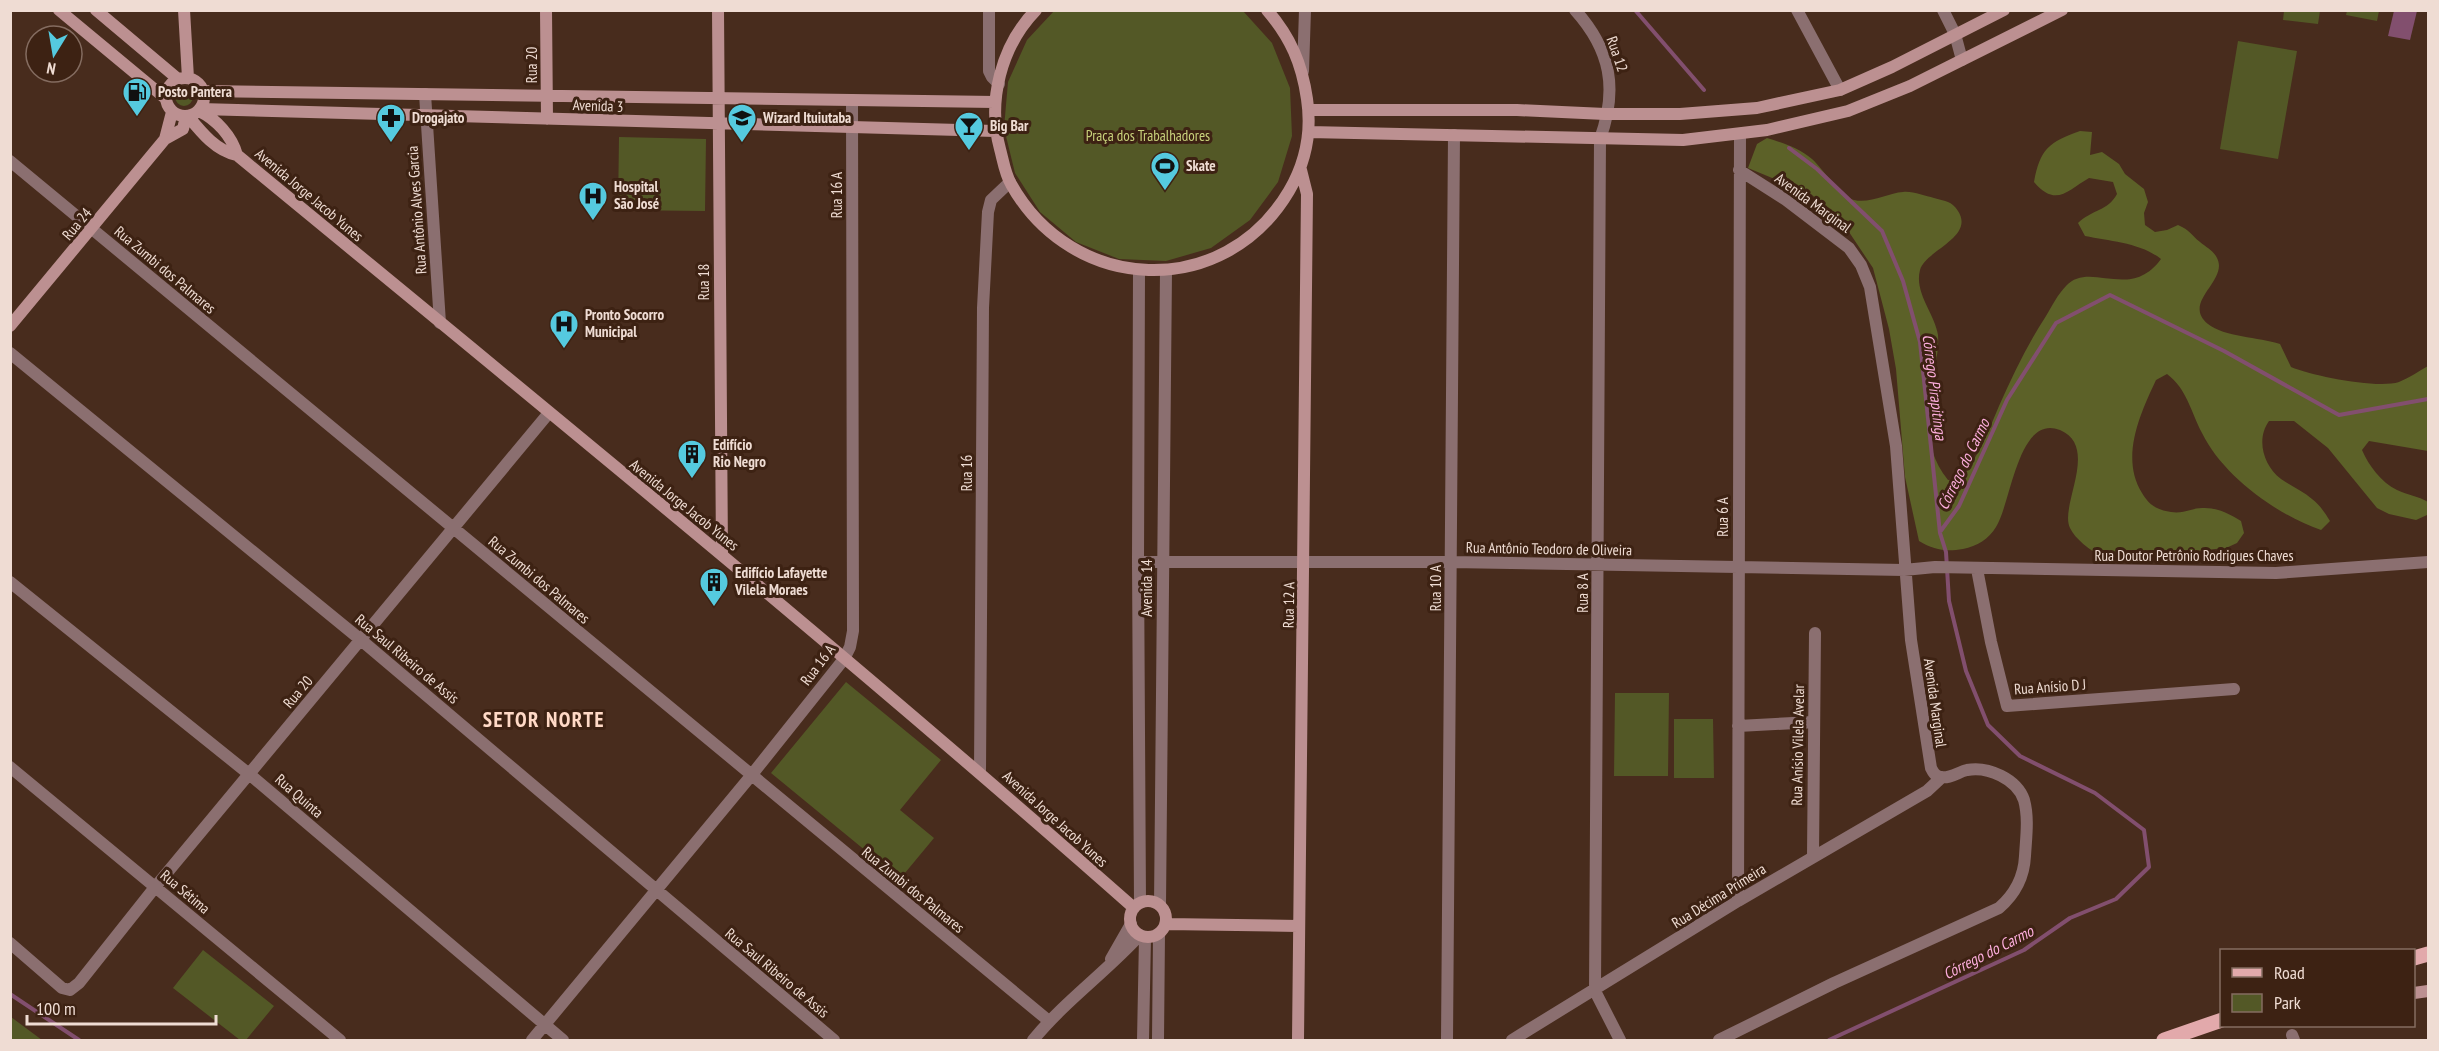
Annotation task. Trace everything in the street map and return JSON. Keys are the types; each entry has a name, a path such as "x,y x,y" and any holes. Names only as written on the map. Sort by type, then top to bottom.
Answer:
{"main road":[{"path":"59,10 165,98 172,112 193,113 204,101 203,91 197,82 183,78 96,10"},
{"path":"183,78 184,10"},
{"name":"Rua 20","path":"546,10 547,119"},
{"name":"Rua 18","path":"718,10 722,554"},
{"path":"1036,10 1024,22 1004,60 995,102 995,130 1010,182 1042,226 1059,239 1086,257 1139,271 1166,271 1210,260 1250,237 1280,207 1301,170 1309,132 1309,110 1303,71 1284,29 1267,10"},
{"path":"1309,110 1517,110 1605,114 1680,114 1757,108 1840,90 1892,67 2004,10"},
{"path":"1309,132 1683,140 1767,130 1848,111 1910,86 2062,10"},
{"path":"165,98 170,84 183,78"},
{"name":"Avenida 3","path":"203,91 995,102"},
{"name":"Rua 24","path":"165,139 172,112"},
{"name":"Avenida 3","path":"193,113 426,116 995,130"},
{"name":"Rua 24","path":"10,326 165,139 183,129 193,113"},
{"name":"Avenida Jorge Jacob Yunes","path":"193,113 212,142 227,153 237,155 548,414 722,554 1137,905"},
{"name":"Avenida Jorge Jacob Yunes","path":"193,113 217,122 234,146 237,155"},
{"name":"Rua 12 A","path":"1298,1041 1305,563 1307,194 1301,170"},
{"path":"1137,905 1150,901 1160,905"},
{"name":"Avenida 14","path":"1131,924 1131,913 1137,905"},
{"name":"Avenida 14","path":"1160,905 1166,916 1163,929"},
{"path":"1131,924 1143,936 1163,929 1298,926"},
{"path":"2164,1041 2220,1021"}],"street":[{"path":"989,10 989,70 999,84"},
{"path":"1303,71 1305,10"},
{"name":"Rua 12","path":"1575,10 1600,44 1608,66 1611,84 1600,139"},
{"path":"1797,10 1840,90"},
{"path":"1943,10 1955,34 1962,60"},
{"name":"Rua Antônio Alves Garcia","path":"424,94 440,323"},
{"name":"Rua 16 A","path":"532,1041 750,777 844,659 850,647 853,631 852,100"},
{"name":"Rua 6 A","path":"1738,901 1737,566 1740,134"},
{"name":"Rua 10 A","path":"1447,1041 1454,135"},
{"name":"Rua 8 A","path":"1600,139 1594,991 1620,1041"},
{"name":"Rua Zumbi dos Palmares","path":"10,161 454,528 750,777 1049,1021"},
{"name":"Avenida Marginal","path":"1739,170 1786,200 1849,248 1862,265 1870,287 1896,446 1904,570 1926,746 1931,768 1935,775 1942,777"},
{"name":"Rua 16","path":"980,772 983,308 988,212 991,200 1010,182"},
{"name":"Avenida 14","path":"1137,905 1139,271"},
{"name":"Avenida 14","path":"1160,905 1166,271"},
{"name":"Rua Saul Ribeiro de Assis","path":"10,353 361,640 834,1041"},
{"name":"Rua 20","path":"10,943 62,988 70,990 79,983 156,886 548,414"},
{"name":"Rua Antônio Teodoro de Oliveira","path":"1138,562 1451,562 1960,569"},
{"name":"Rua Doutor Petrônio Rodrigues Chaves","path":"1960,569 2276,573 2428,562"},
{"name":"Rua Anísio D J","path":"1977,569 1991,642 2007,706 2234,689"},
{"name":"Rua Quinta","path":"10,582 249,774 563,1041"},
{"name":"Rua Anísio Vilela Avelar","path":"1813,856 1815,633"},
{"path":"1738,726 1813,722"},
{"name":"Rua Sétima","path":"10,767 340,1041"},
{"path":"1719,1041 1834,983 1998,908 2008,900 2017,888 2025,862 2027,820 2024,799 2014,784 1992,772 1975,769 1942,777"},
{"name":"Rua Décima Primeira","path":"1512,1041 1738,901 1927,791 1942,777"},
{"path":"1108,966 1131,924"},
{"name":"Avenida 14","path":"1158,1041 1163,929"},
{"path":"1033,1041 1049,1021 1143,936"},
{"path":"1143,936 1143,1041"}],"green space":[{"path":"2347,10 2379,11 2377,21 2346,15"},
{"name":"Praça dos Trabalhadores","path":"1054,11 1243,11 1272,43 1290,88 1292,136 1278,182 1250,220 1211,248 1166,261 1119,259 1076,242 1040,212 1015,173 1004,128 1008,82 1027,40"},
{"path":"2284,11 2320,11 2318,24 2283,20"},
{"path":"2238,41 2297,51 2278,159 2220,149"},
{"path":"184,88 190,91 193,97 190,103 184,106 178,103 175,97 178,91"},
{"path":"2080,131 2092,132 2090,155 2102,152 2119,164 2125,174 2144,189 2148,202 2144,213 2145,225 2155,232 2178,225 2216,256 2219,267 2217,275 2202,300 2200,308 2201,316 2208,324 2223,332 2280,344 2291,367 2329,378 2389,384 2399,382 2428,366 2428,451 2369,441 2362,450 2372,468 2386,483 2397,490 2428,502 2427,515 2416,520 2389,514 2377,508 2328,448 2294,421 2269,421 2262,444 2270,467 2281,479 2315,501 2330,521 2321,530 2287,515 2253,492 2223,464 2202,433 2184,394 2167,374 2156,380 2139,421 2133,451 2136,479 2148,501 2162,510 2184,512 2207,508 2218,510 2241,521 2244,533 2237,543 2226,548 2184,552 2126,550 2101,556 2097,554 2075,536 2068,518 2078,463 2077,449 2071,438 2060,430 2046,428 2034,435 2025,447 2001,516 1996,527 1986,538 1968,548 1951,550 1940,550 1919,541 1905,477 1896,369 1889,329 1873,268 1843,223 1811,194 1748,168 1757,144 1767,138 1802,152 1812,159 1844,194 1854,200 1866,201 1911,192 1948,202 1955,207 1961,217 1961,226 1956,234 1924,262 1919,279 1922,295 1938,335 1938,350 1929,403 1929,430 1934,456 1948,480 1960,479 1972,462 2026,349 2066,286 2076,279 2087,277 2124,280 2136,278 2149,271 2161,259 2135,246 2085,236 2078,223 2113,200 2117,194 2113,182 2089,178 2068,191 2056,195 2042,190 2034,182 2039,162 2048,148 2053,143"},
{"path":"619,137 706,139 705,211 618,210"},
{"path":"846,682 941,760 900,810 934,838 900,879 771,773"},
{"path":"1615,693 1669,693 1668,776 1614,776"},
{"path":"1674,719 1713,719 1714,778 1674,778"},
{"path":"203,950 274,1006 246,1040 240,1040 173,988"},
{"path":"11,1017 42,1040 11,1040"}],"shaded area":[{"path":"2394,11 2417,11 2410,40 2388,36"}],"waterway":[{"name":"Córrego Pirapitinga","path":"1635,10 1704,90"},
{"name":"Córrego do Carmo","path":"1789,148 1817,169 1882,231 1903,281 1920,342 1940,533 1946,552 1949,601 1966,671 1988,725 2020,756 2095,793 2144,830 2149,867 2116,899 2070,918 2024,950 1829,1040"},
{"name":"Córrego do Carmo","path":"1940,532 1959,506 2007,400 2056,323 2110,295 2224,351 2339,415 2428,399"},
{"path":"10,994 79,1040"}],"place":[{"name":"Posto Pantera","path":"137,118"},
{"name":"Drogajato","path":"391,144"},
{"name":"Wizard Ituiutaba","path":"742,144"},
{"name":"Big Bar","path":"969,152"},
{"name":"Skate","path":"1165,192"},
{"name":"Hospital São José","path":"593,222"},
{"name":"Pronto Socorro Municipal","path":"564,350"},
{"name":"Edifício Rio Negro","path":"692,480"},
{"name":"Edifício Lafayette Vilela Moraes","path":"714,608"}],"district":[{"name":"SETOR NORTE","path":"544,720"}]}
